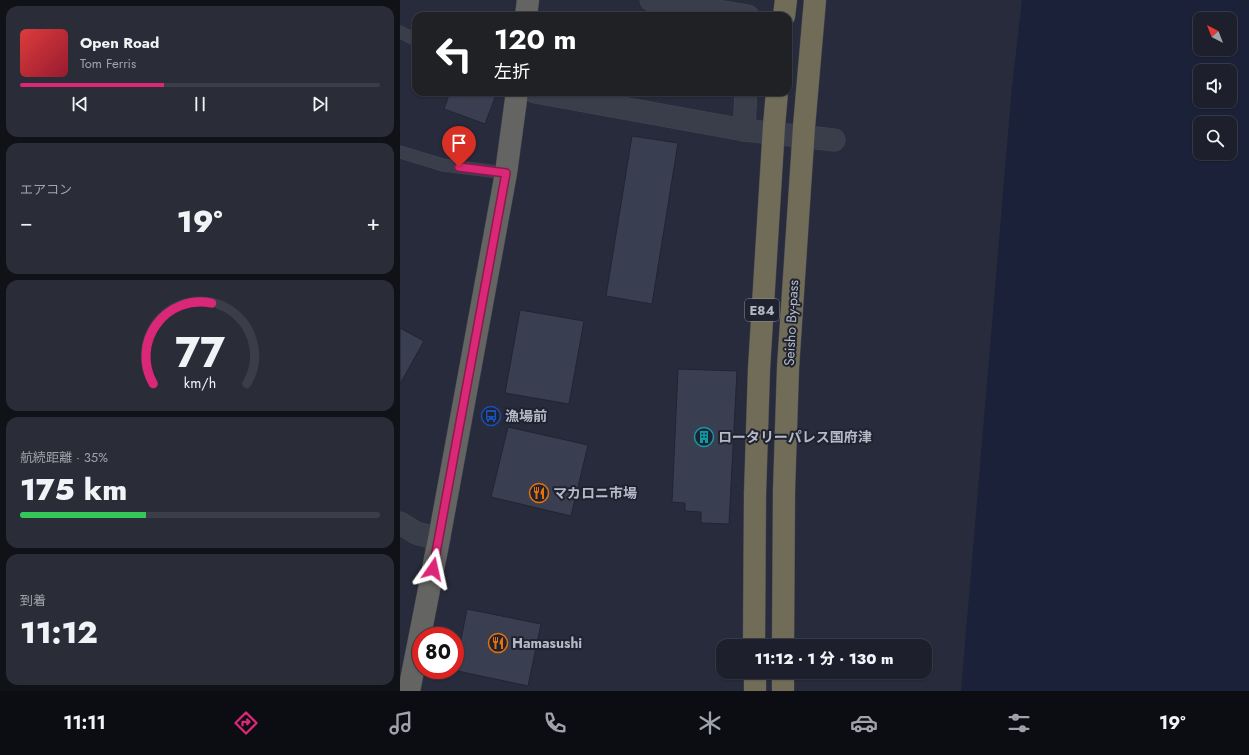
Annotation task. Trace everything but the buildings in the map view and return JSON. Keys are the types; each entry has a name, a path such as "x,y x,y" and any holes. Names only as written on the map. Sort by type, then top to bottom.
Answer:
{"highway":[{"path":"526,12 528,0"},
{"path":"784,12 786,0"},
{"name":"Seisho By-pass","path":"783,639 784,491 789,353 804,127 815,0"},
{"path":"409,691 439,539 506,173 516,96"},
{"name":"Seisho By-pass","path":"754,639 755,494 759,369 777,96"},
{"path":"755,679 755,691"},
{"path":"783,679 784,691"}],"street":[{"path":"651,0 724,12"},
{"path":"750,12 752,0"},
{"path":"557,96 744,130 834,140"},
{"path":"744,130 746,96"},
{"path":"400,523 416,533 439,539"}],"lane":[{"path":"400,32 412,38"},
{"path":"400,152 443,165 506,173"}],"water":[{"path":"1022,0 1249,0 1249,691 961,691 1012,87"}],"place":[{"name":"漁場前","path":"491,416"},
{"name":"ロータリーパレス国府津","path":"704,437"},
{"name":"マカロニ市場","path":"539,493"},
{"name":"Hamasushi","path":"498,643"}],"route":[{"path":"433,569 506,173 459,167"}]}
